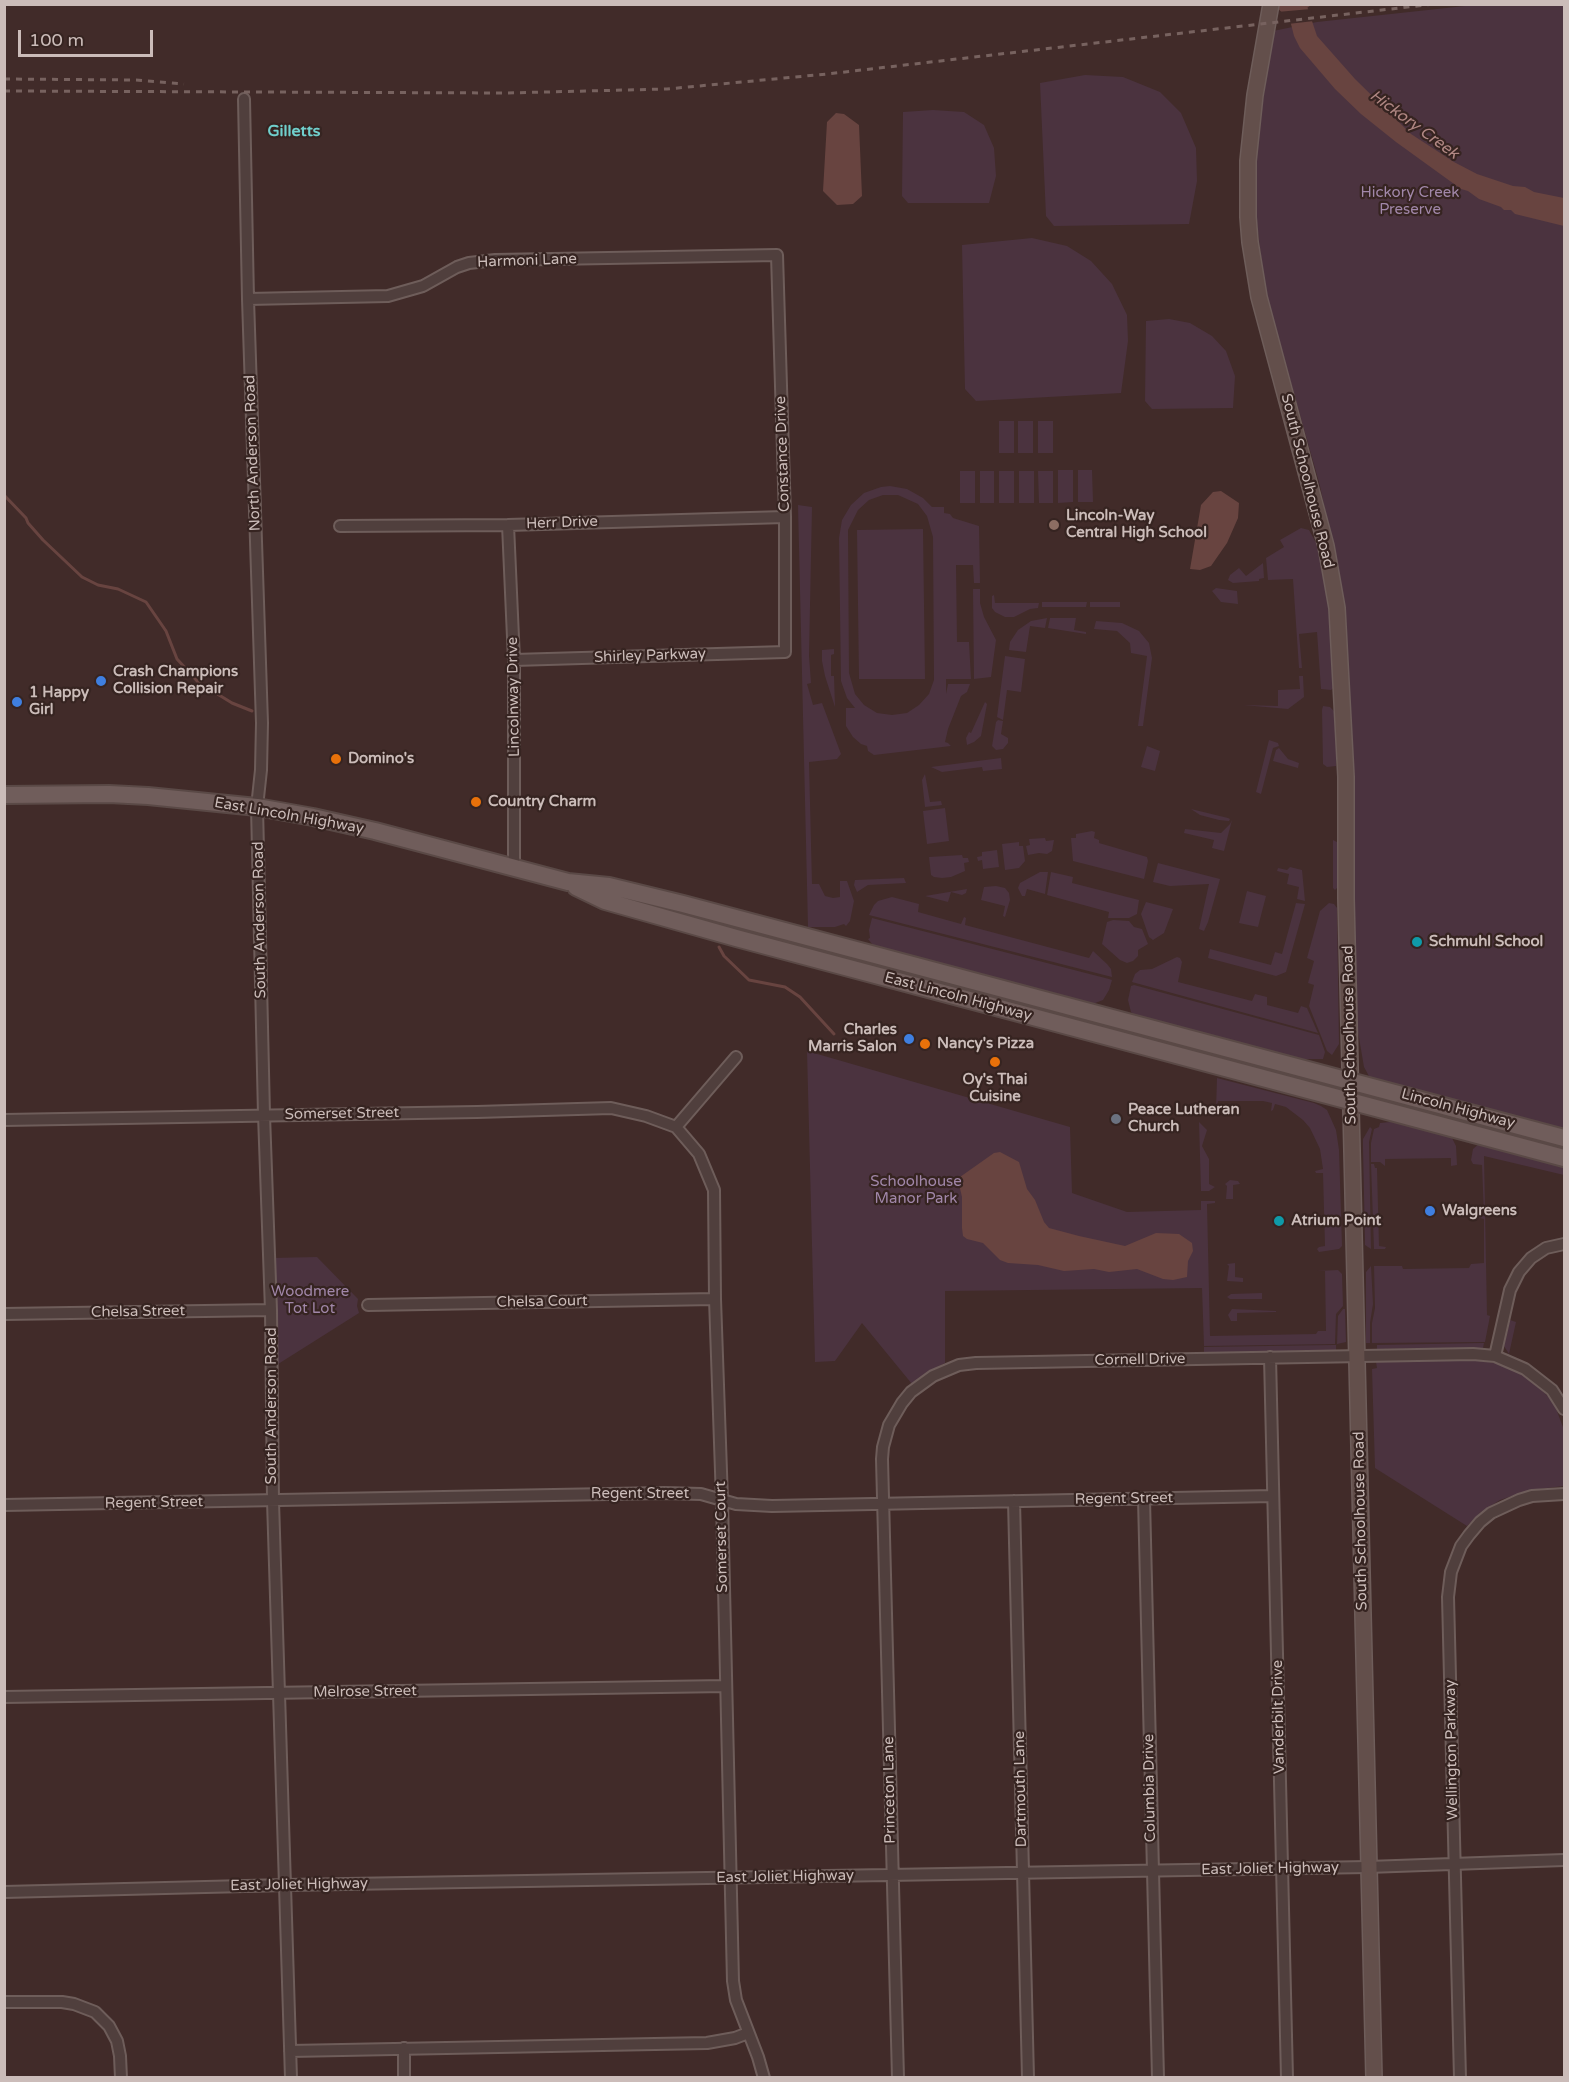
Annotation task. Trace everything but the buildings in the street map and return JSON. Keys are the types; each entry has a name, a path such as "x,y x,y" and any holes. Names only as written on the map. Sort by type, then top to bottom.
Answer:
{"main road":[{"name":"East Lincoln Highway","path":"4,795 159,796 257,807 375,831 568,882 609,886 683,904 1352,1081"},
{"name":"East Lincoln Highway","path":"568,882 605,901 716,932 949,996 1352,1100"},
{"name":"Lincoln Highway","path":"1352,1081 1564,1137"},
{"name":"Lincoln Highway","path":"1352,1100 1564,1158"}],"street":[{"name":"South Schoolhouse Road","path":"1270,4 1251,128 1248,161 1248,217 1259,297 1326,546 1337,608 1346,777 1374,2078"},
{"name":"North Anderson Road","path":"244,99 262,723 257,807"},
{"name":"Harmoni Lane","path":"248,299 388,296 423,285 457,267 495,260 777,255"},
{"name":"Constance Drive","path":"777,255 784,517 784,652"},
{"name":"Herr Drive","path":"340,526 508,525 784,517"},
{"name":"Lincolnway Drive","path":"508,525 514,660 514,868"},
{"name":"Shirley Parkway","path":"514,660 784,652"},
{"name":"South Anderson Road","path":"257,807 264,1115 272,1310 273,1501 291,2078"},
{"path":"676,1127 736,1057"},
{"name":"Somerset Street","path":"4,1120 611,1108 646,1116 676,1127"},
{"name":"Somerset Court","path":"676,1127 699,1154 714,1190 732,1959 736,2000 764,2078"},
{"path":"1564,1245 1546,1248 1531,1258 1519,1272 1510,1290 1495,1356 1524,1369 1552,1390 1564,1409"},
{"name":"Chelsa Court","path":"368,1305 715,1299"},
{"name":"Chelsa Street","path":"4,1314 272,1310"},
{"name":"Cornell Drive","path":"883,1503 883,1447 889,1425 902,1403 927,1379 959,1365 1473,1354 1495,1356"},
{"name":"Vanderbilt Drive","path":"1270,1358 1287,2078"},
{"name":"Regent Street","path":"4,1505 664,1493 701,1494 736,1504 772,1506 1274,1496"},
{"name":"Wellington Parkway","path":"1460,2078 1448,1597 1451,1572 1465,1540 1491,1513 1526,1498 1564,1494"},
{"name":"Columbia Drive","path":"1144,1499 1158,2078"},
{"name":"Dartmouth Lane","path":"1014,1501 1028,2078"},
{"name":"Princeton Lane","path":"883,1503 898,2078"},
{"name":"Melrose Street","path":"4,1697 726,1686"},
{"name":"East Joliet Highway","path":"4,1892 286,1885 1368,1867 1564,1860"},
{"path":"4,2002 62,2002 95,2012 109,2026 117,2041 121,2078"},
{"path":"290,2051 707,2043 728,2040 748,2032"},
{"path":"404,2048 404,2078"}],"green space":[{"name":"Hickory Creek Preserve","path":"1474,5 1564,5 1564,1132 1377,1082 1370,1078 1364,1067 1357,1026 1349,736 1339,577 1320,486 1265,290 1256,215 1254,167 1273,31 1317,22"},
{"path":"1085,75 1123,77 1160,92 1181,113 1196,148 1197,181 1189,224 1054,226 1046,216 1040,83"},
{"path":"933,110 964,112 984,125 994,148 996,176 989,203 908,203 902,196 903,112"},
{"path":"1032,238 1067,246 1091,261 1112,284 1127,315 1128,341 1121,393 976,401 965,389 962,245"},
{"path":"1169,319 1190,323 1212,336 1226,351 1235,376 1233,408 1152,409 1145,401 1146,321"},
{"path":"999,421 1014,421 1014,453 999,453"},
{"path":"1018,421 1033,421 1033,453 1018,453"},
{"path":"1038,421 1053,421 1053,453 1038,453"},
{"path":"1058,470 1073,470 1073,502 1058,503"},
{"path":"1078,470 1092,470 1093,502 1078,502"},
{"path":"960,471 975,471 975,503 960,503"},
{"path":"980,471 994,471 994,503 980,503"},
{"path":"999,471 1014,471 1014,503 999,503"},
{"path":"1019,471 1034,471 1034,503 1019,503"},
{"path":"1038,471 1053,471 1053,503 1039,503"},
{"path":"881,487 907,489 923,498 932,507 944,507 944,513 950,514 953,518 979,526 980,583 974,583 973,565 956,565 957,642 969,642 971,679 946,679 946,694 948,684 970,684 967,692 961,696 948,729 945,742 951,746 874,755 868,751 867,746 853,737 846,726 846,708 855,708 847,698 841,681 839,538 842,520 851,505 864,493","holes":["883,495 898,495 918,504 927,516 933,537 934,680 929,694 919,705 907,713 892,715 877,713 864,705 855,694 849,673 848,530 858,510 869,500"]},
{"path":"798,505 812,507 809,656 811,683 807,684 813,705 822,703 841,754 837,759 809,762 812,884 819,884 825,896 833,898 840,897 840,881 847,881 854,901 850,921 846,926 844,924 835,927 808,927"},
{"path":"1301,528 1309,530 1320,547 1332,621 1336,686 1331,690 1321,689 1317,632 1299,634 1302,668 1299,668 1293,579 1268,580 1266,558 1284,547 1280,540"},
{"path":"923,529 925,679 859,679 857,530"},
{"path":"1263,563 1264,578 1259,581 1233,583 1228,580 1230,575 1239,568 1246,576"},
{"path":"1216,588 1237,591 1238,604 1221,602 1212,591"},
{"path":"973,589 980,589 980,603 984,617 996,640 991,677 974,679"},
{"path":"994,595 995,603 1039,603 1038,608 1030,609 1014,617 1005,617 992,608 992,596"},
{"path":"1042,602 1087,602 1086,607 1042,607"},
{"path":"1090,602 1120,602 1120,607 1090,607"},
{"path":"1047,618 1045,628 1030,626 1026,652 1009,650 1010,642 1018,630 1031,621"},
{"path":"1050,618 1076,618 1074,630 1086,632 1086,634 1048,628"},
{"path":"1096,621 1122,623 1139,631 1149,643 1152,658 1143,726 1138,726 1147,656 1131,653 1130,643 1117,631 1094,629"},
{"path":"834,649 834,654 831,655 831,676 834,676 835,707 822,661 822,650"},
{"path":"1005,656 1025,659 1021,692 1007,690 1003,720 997,717"},
{"path":"1299,676 1303,676 1304,697 1288,709 1243,705 1278,706 1278,690 1300,689"},
{"path":"985,702 987,704 981,736 967,745 966,738 969,732 971,733"},
{"path":"1323,706 1330,707 1337,714 1336,766 1327,767 1323,764"},
{"path":"998,720 1003,721 1001,734 1008,738 1008,743 1003,749 996,750 992,746"},
{"path":"1269,740 1278,743 1279,746 1273,748 1261,794 1256,792"},
{"path":"1147,746 1160,751 1155,771 1141,767"},
{"path":"1279,748 1288,759 1299,763 1298,768 1273,761 1276,750"},
{"path":"1001,758 1002,769 983,771 982,767 942,772 931,767"},
{"path":"925,774 930,802 941,801 942,805 925,807 922,780"},
{"path":"945,808 949,841 927,844 923,811"},
{"path":"1191,809 1230,819 1229,821 1219,820 1200,815"},
{"path":"1232,820 1224,851 1212,848 1214,840 1184,833 1185,829 1221,833"},
{"path":"1095,832 1094,838 1099,840 1099,843 1147,857 1144,879 1073,861 1071,838 1076,838 1076,834"},
{"path":"1045,838 1046,841 1054,840 1052,851 1047,854 1028,855 1026,846 1030,845 1029,839"},
{"path":"1333,840 1337,842 1337,888 1335,890 1333,888"},
{"path":"1019,842 1019,846 1023,846 1025,861 1019,868 1005,870 1002,844"},
{"path":"997,850 999,867 983,869 982,860 978,861 977,857 982,856 982,852"},
{"path":"962,855 963,858 968,858 969,862 964,863 965,871 951,877 942,878 931,875 929,857"},
{"path":"1158,863 1220,879 1204,931 1199,929 1209,884 1170,886 1153,882"},
{"path":"1290,867 1302,870 1305,901 1297,899 1299,887 1287,884 1289,874 1277,871 1278,868 1287,870"},
{"path":"1040,872 1048,872 1045,894 1027,889 1025,896 1022,896 1018,888 1020,883"},
{"path":"1051,872 1073,877 1072,883 1139,900 1137,914 1129,918 1108,918 1109,912 1047,895"},
{"path":"904,878 906,883 868,885 857,892 854,885 855,880"},
{"path":"984,887 1005,888 1009,893 1010,900 1005,917 1003,916 1005,906 981,900"},
{"path":"967,889 962,895 951,892 948,902 925,896"},
{"path":"1247,891 1266,896 1258,927 1239,923"},
{"path":"892,897 919,904 918,912 961,924 964,917 966,918 965,925 1089,958 1093,951 1111,969 1112,977 869,915 878,901"},
{"path":"1146,902 1173,909 1164,933 1153,940 1149,937 1141,914"},
{"path":"1296,903 1305,904 1286,972 1276,976 1208,958 1210,949 1271,965 1275,952 1282,954"},
{"path":"1329,903 1334,904 1337,908 1339,1044 1332,1055 1327,1051 1309,1006 1314,985 1308,983 1314,961 1307,958 1320,911"},
{"path":"872,918 1112,980 1103,1000 1090,1005 876,949 868,939"},
{"path":"1129,921 1134,927 1142,929 1148,944 1138,950 1138,956 1133,961 1127,963 1120,960 1102,944 1107,922"},
{"path":"1177,957 1182,962 1178,982 1252,1001 1255,994 1267,997 1267,1005 1298,1013 1301,1006 1307,1008 1318,1033 1132,982 1135,974 1140,970 1152,969"},
{"path":"1131,986 1319,1035 1325,1052 1323,1059 1294,1059 1136,1017 1131,1012 1128,1000"},
{"path":"995,997 1053,1008 1166,1038 1165,1041 1102,1029 994,1000"},
{"name":"Schoolhouse Manor Park","path":"807,1051 1070,1127 1072,1193 1127,1212 1201,1210 1201,1201 1215,1201 1215,1203 1207,1204 1210,1336 1316,1334 1318,1331 1326,1331 1325,1271 1317,1271 1338,1270 1342,1274 1343,1306 1336,1314 1335,1344 1204,1346 1202,1288 945,1291 945,1363 912,1384 862,1323 835,1361 815,1362"},
{"path":"1217,1078 1314,1103 1327,1110 1336,1130 1339,1150 1342,1246 1339,1249 1319,1252 1317,1249 1325,1246 1323,1173 1315,1171 1323,1169 1320,1149 1310,1128 1286,1107 1275,1104 1271,1111 1272,1103 1263,1101 1218,1101 1216,1110"},
{"path":"1199,1122 1207,1130 1202,1146 1209,1159 1209,1184 1215,1187 1209,1191 1201,1191"},
{"path":"1380,1123 1406,1123 1451,1136 1456,1146 1457,1165 1451,1166 1451,1158 1385,1159 1385,1166 1380,1162 1371,1162 1374,1129 1379,1127"},
{"path":"1370,1127 1372,1129 1369,1142 1371,1249 1365,1245 1363,1149 1363,1139"},
{"path":"1511,1133 1564,1145 1564,1151 1510,1137"},
{"path":"1481,1142 1564,1164 1564,1175 1484,1156 1487,1315 1490,1316 1485,1342 1372,1343 1375,1308 1374,1266 1402,1266 1403,1269 1469,1268 1471,1264 1484,1263 1484,1219 1476,1217 1484,1215 1482,1165 1473,1164 1471,1160 1473,1149"},
{"path":"1371,1164 1377,1168 1379,1246 1386,1247 1385,1249 1374,1249"},
{"path":"1230,1180 1238,1181 1240,1184 1233,1185 1233,1199 1226,1199 1227,1186 1225,1184"},
{"name":"Woodmere Tot Lot","path":"317,1257 358,1299 359,1313 275,1366 273,1258"},
{"path":"1235,1263 1235,1277 1243,1278 1243,1282 1227,1281 1229,1266 1227,1264"},
{"path":"1371,1266 1373,1304 1370,1343 1366,1343 1366,1272"},
{"path":"1262,1293 1262,1299 1230,1299 1227,1297 1231,1294"},
{"path":"1232,1309 1276,1312 1237,1313 1237,1321 1231,1321 1228,1315"},
{"path":"1345,1309 1346,1342 1337,1344 1338,1316"},
{"path":"1510,1320 1516,1322 1509,1354 1504,1346"},
{"path":"1484,1343 1483,1348 1377,1349 1377,1345"},
{"path":"1336,1345 1336,1350 1204,1353 1204,1347"},
{"path":"1458,1360 1504,1365 1524,1375 1554,1403 1564,1430 1564,1486 1530,1490 1500,1500 1481,1512 1467,1526 1375,1468 1372,1369 1377,1368 1376,1362"}],"shaded area":[{"path":"1274,5 1307,6 1317,36 1355,79 1411,134 1477,174 1513,186 1525,187 1534,192 1564,198 1564,226 1515,214 1511,210 1504,210 1479,199 1461,189 1396,142 1361,114 1335,89 1300,48 1290,20"},
{"path":"836,113 844,114 859,125 862,196 853,204 837,205 823,191 827,122"},
{"path":"1221,491 1239,503 1238,518 1227,543 1211,566 1200,570 1190,569 1201,505 1213,492"},
{"path":"1000,1152 1019,1162 1027,1189 1049,1228 1125,1246 1156,1233 1179,1234 1192,1243 1193,1251 1188,1261 1187,1277 1173,1280 1163,1279 1137,1269 1109,1272 1094,1269 1064,1271 1038,1265 1008,1263 1000,1260 983,1243 967,1239 963,1236 962,1228 960,1177 994,1153"}],"pier":[{"path":"1271,7 1277,12 1311,9 1314,21 1288,24"}],"waterway":[{"path":"4,495 43,540 82,577 98,585 118,589 146,602 166,631 177,659 198,682 232,703 252,711"},
{"path":"719,947 724,956 749,980 785,987 800,997 834,1034"}],"railway":[{"path":"4,91 506,93 667,89 827,74 1434,4"},
{"path":"4,79 136,80 184,84"}],"place":[{"name":"Lincoln-Way Central High School","path":"1054,525"},
{"name":"Crash Champions Collision Repair","path":"101,681"},
{"name":"1 Happy Girl","path":"17,702"},
{"name":"Domino's","path":"336,759"},
{"name":"Country Charm","path":"476,802"},
{"name":"Schmuhl School","path":"1417,942"},
{"name":"Charles Marris Salon","path":"909,1039"},
{"name":"Nancy's Pizza","path":"925,1044"},
{"name":"Oy's Thai Cuisine","path":"995,1062"},
{"name":"Peace Lutheran Church","path":"1116,1119"},
{"name":"Walgreens","path":"1430,1211"},
{"name":"Atrium Point","path":"1279,1221"}],"district":[{"name":"Gilletts","path":"294,132"}],"water label":[{"name":"Hickory Creek","path":"1414,125"}]}
